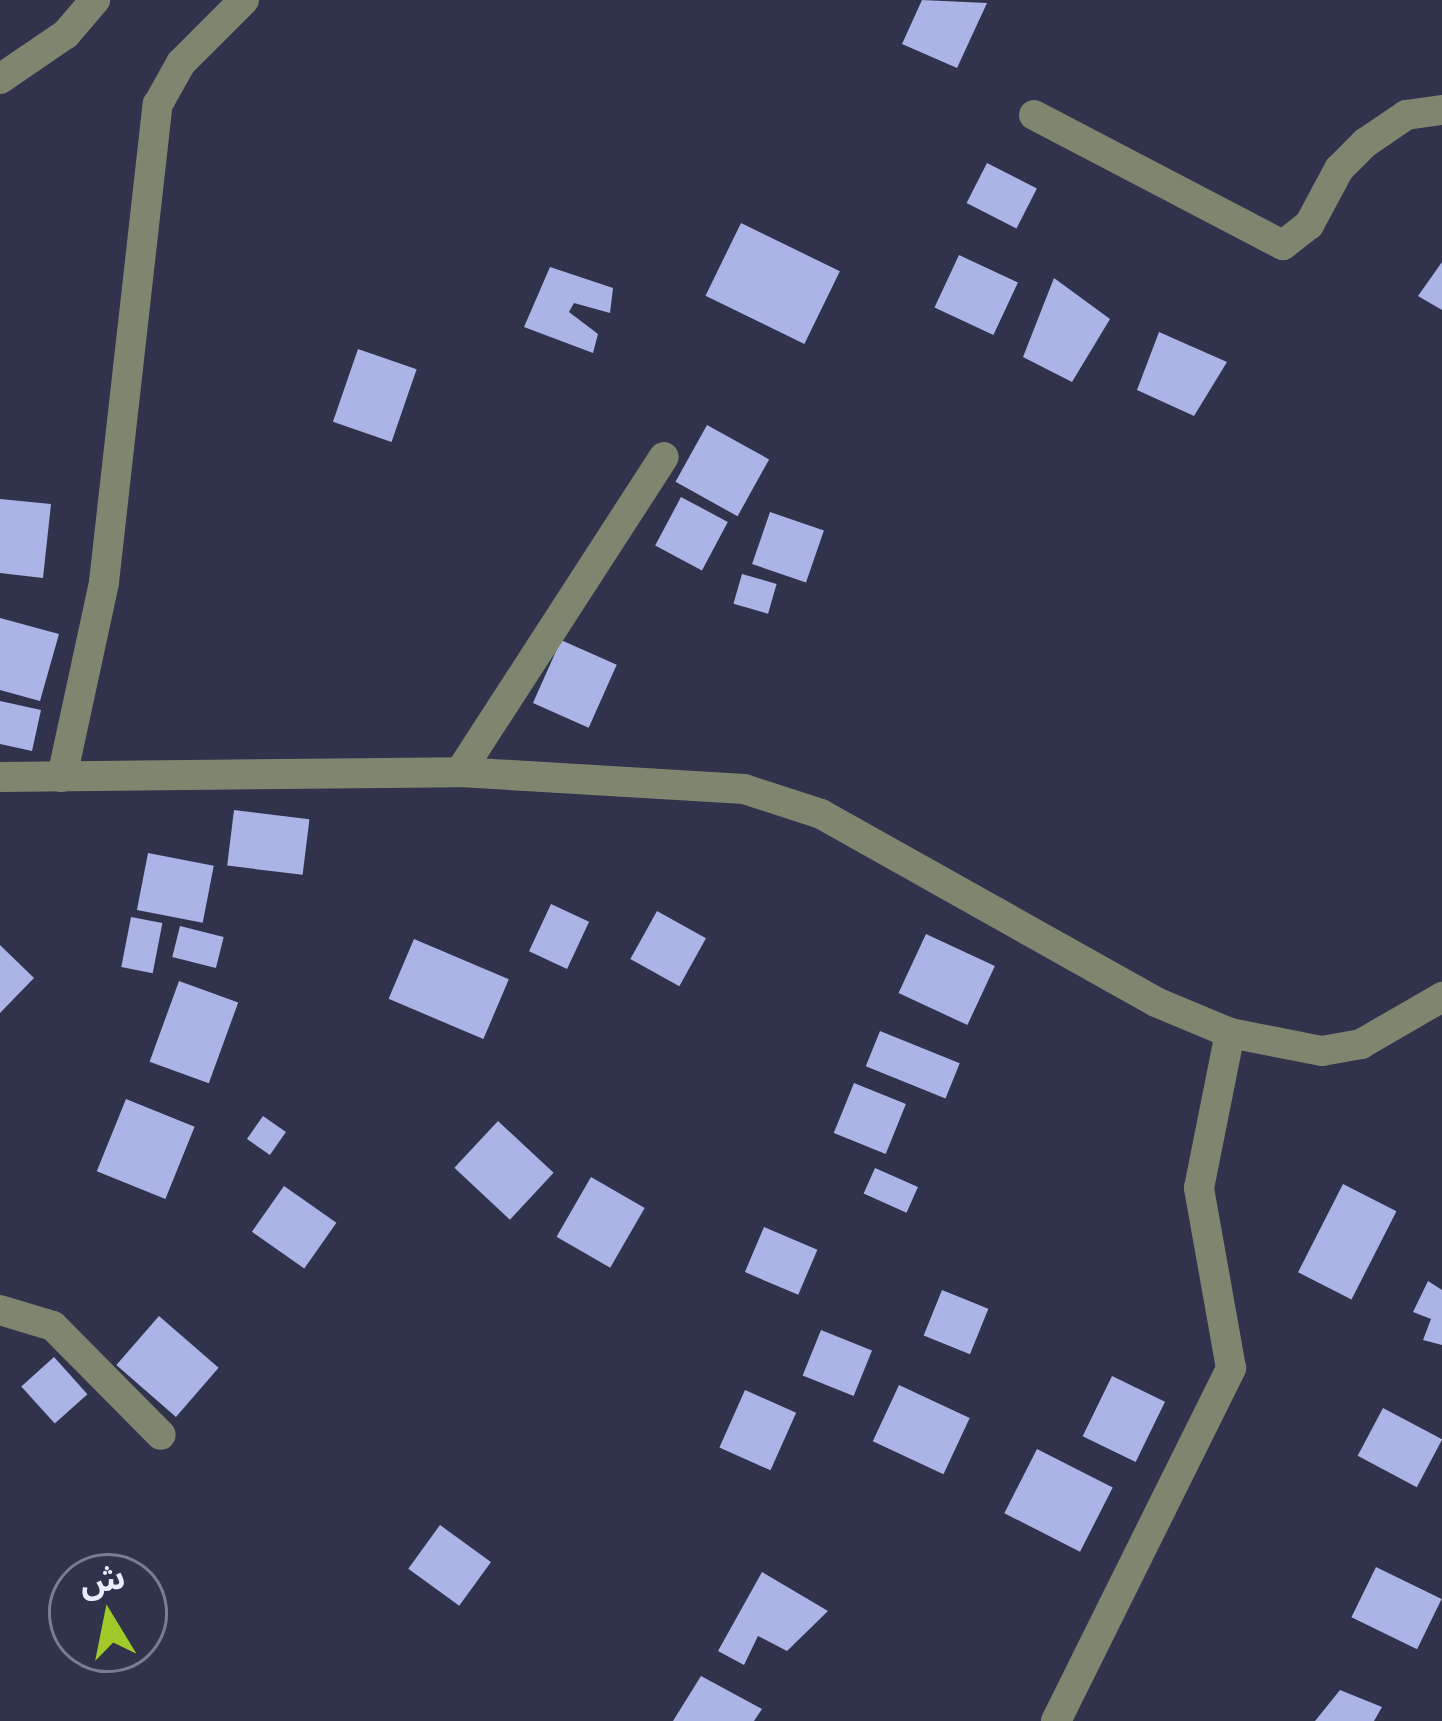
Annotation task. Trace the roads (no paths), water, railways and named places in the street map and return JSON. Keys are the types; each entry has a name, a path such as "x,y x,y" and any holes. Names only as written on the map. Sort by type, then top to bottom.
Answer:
{"street":[{"path":"0,79 66,34 95,0"},
{"path":"62,776 104,582 158,104 181,63 244,0"},
{"path":"1034,115 1283,245 1309,225 1339,169 1365,143 1406,115 1442,110"},
{"path":"460,772 664,457"},
{"path":"0,777 460,772 744,789 820,814 1156,1002 1230,1033 1322,1051 1361,1043 1442,997"},
{"path":"1056,1721 1232,1368 1199,1188 1230,1033"},
{"path":"0,1310 53,1326 161,1435"}]}
